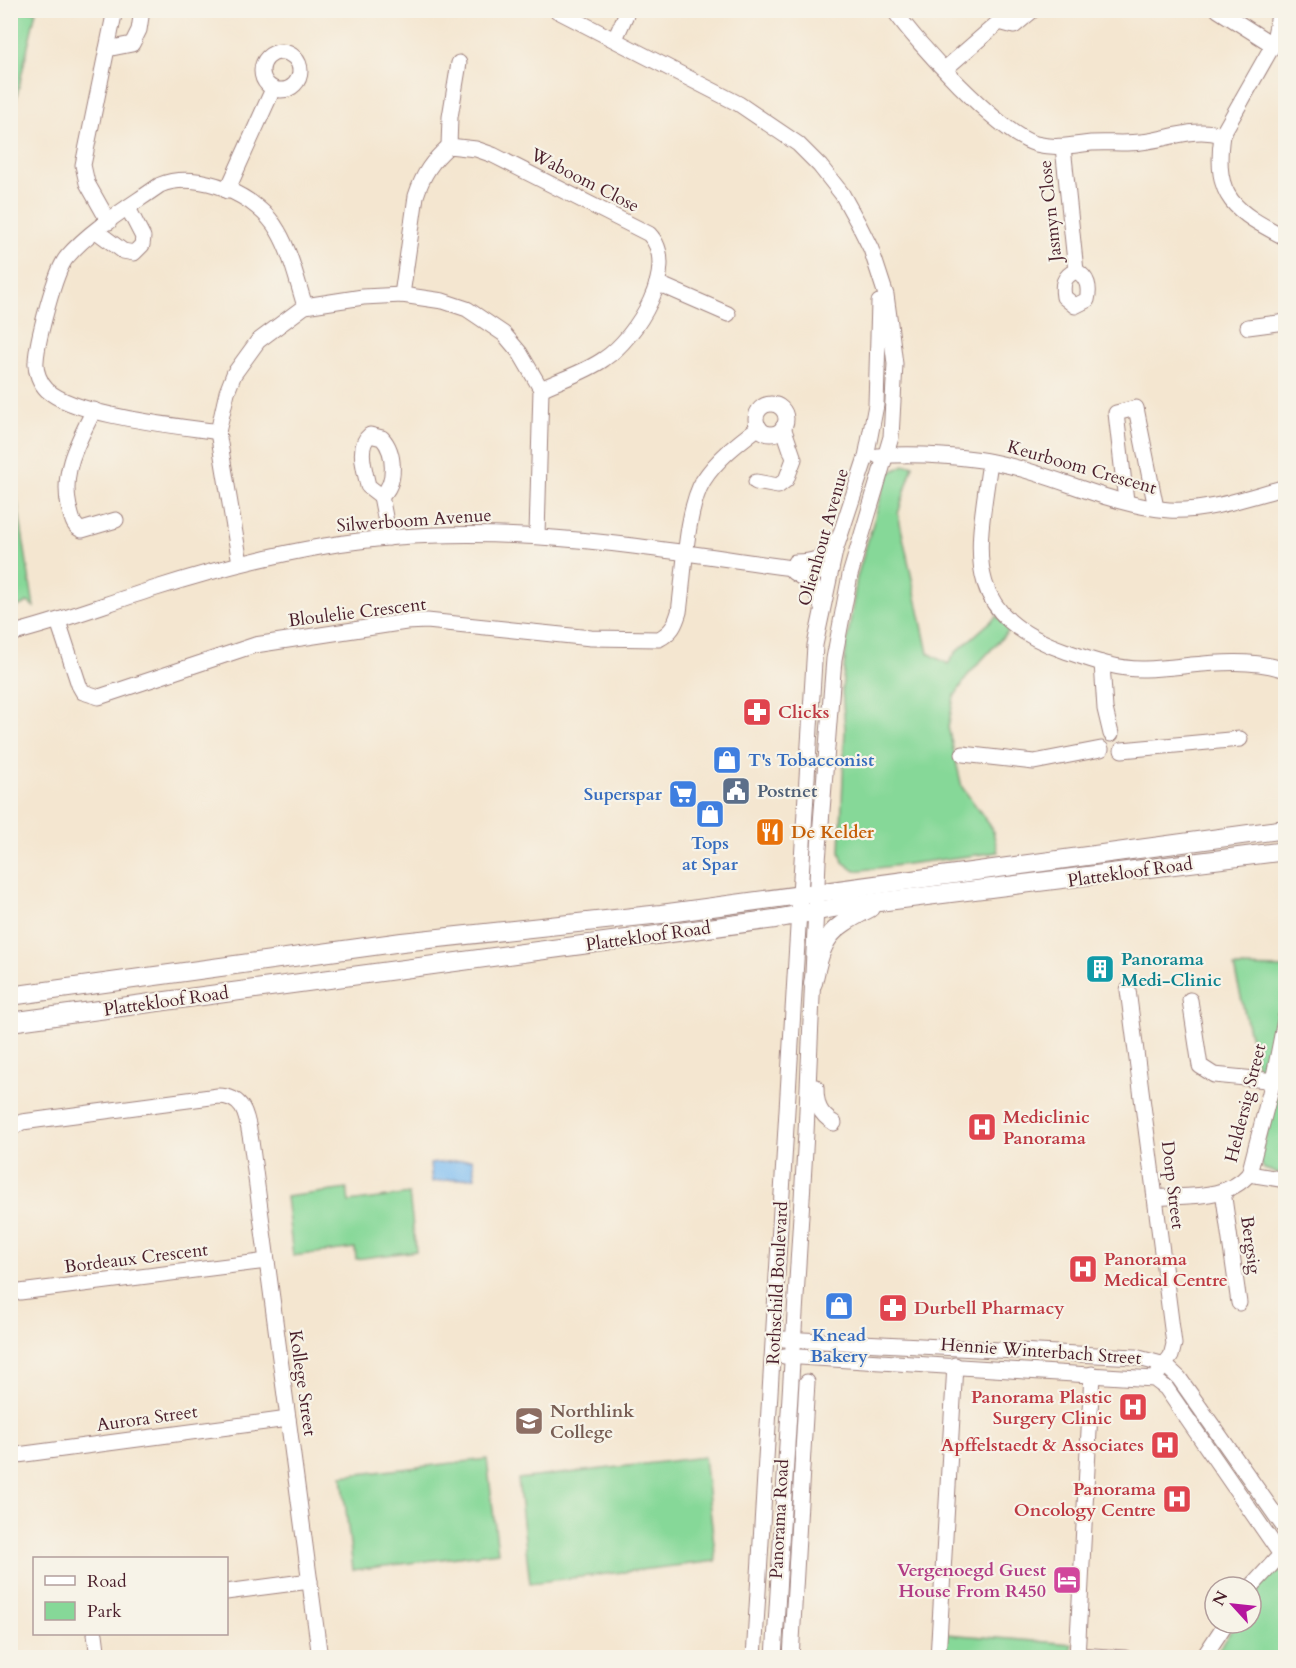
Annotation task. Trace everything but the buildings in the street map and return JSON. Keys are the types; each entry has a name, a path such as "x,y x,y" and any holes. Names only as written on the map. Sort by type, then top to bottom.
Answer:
{"main road":[{"name":"Plattekloof Road","path":"10,996 402,942 662,914 808,892 1286,829"},
{"name":"Plattekloof Road","path":"10,1022 807,912 1286,851"},
{"path":"813,982 821,951 832,932 846,921 882,902"}],"street":[{"path":"115,10 83,165 87,183 103,226 123,251 134,253 139,250 143,237 128,208"},
{"path":"107,49 132,44 139,30 142,10"},
{"name":"Olienhout Avenue","path":"556,10 739,104 798,144 820,166 842,194 871,249 886,295 895,364 895,404 887,455 842,612 834,659 808,892"},
{"path":"615,39 628,10"},
{"path":"894,10 945,69 994,117 1022,139 1038,145 1064,147 1141,142 1194,131 1207,131 1222,135"},
{"path":"945,69 999,16 1014,26 1033,10"},
{"path":"1218,10 1273,45"},
{"path":"1281,10 1273,45 1222,135 1221,169 1227,197 1247,217 1286,238"},
{"path":"402,295 416,196 429,165 449,146 450,117 459,63"},
{"path":"227,191 273,89"},
{"name":"Waboom Close","path":"449,146 477,149 493,155 649,234 657,242 661,253 657,283 644,313 619,348 603,360 542,389"},
{"name":"Jasmyn Close","path":"1064,147 1076,271"},
{"path":"218,432 94,410 60,398 46,389 39,378 36,362 60,266 66,257 103,226 171,180 193,180 227,191 257,208 277,229 305,306"},
{"name":"Olienhout Avenue","path":"808,892 812,689 822,607 829,573 866,456 876,405 880,322 875,263"},
{"path":"657,283 728,314"},
{"path":"240,563 218,432 227,392 245,356 274,327 305,306 363,297 402,295 443,301 466,309 504,334 520,353 542,389 537,535"},
{"path":"1248,327 1286,322"},
{"path":"756,482 778,486 786,480 794,459 783,427 784,412 773,404 760,409 756,418 759,427 771,434 783,427"},
{"path":"1126,501 1116,413 1136,408 1156,508"},
{"path":"94,410 68,469 68,502 72,521 82,530 116,520"},
{"name":"Bloulelie Crescent","path":"58,621 79,685 83,692 99,697 255,645 406,622 427,621 591,638 659,639 669,634 675,626 692,514 702,482 727,452 759,427"},
{"name":"Keurboom Crescent","path":"866,456 887,455 990,462 1156,508 1194,509 1286,487"},
{"path":"990,462 978,555 980,569 992,599 1009,621 1030,637 1102,663 1143,669 1230,662 1286,670"},
{"path":"381,496 389,538"},
{"path":"842,612 839,590 829,573 846,557 870,510"},
{"path":"780,565 816,561 824,556 844,520"},
{"name":"Silwerboom Avenue","path":"10,634 240,563 328,546 389,538 466,534 537,535 687,552 829,573"},
{"path":"780,565 808,579 818,592 822,607"},
{"path":"1102,663 1105,709 1111,734"},
{"path":"1122,750 1121,739 1111,734 1105,736 1101,742 1101,749 1109,756 1114,756 1122,750 1240,739"},
{"path":"963,754 1034,762 1101,749"},
{"path":"807,912 808,892"},
{"name":"Rothschild Boulevard","path":"774,1658 812,1028 813,982 807,912"},
{"name":"Rothschild Boulevard","path":"754,1658 772,1356 807,912"},
{"name":"Dorp Street","path":"1128,990 1174,1344 1165,1365 1154,1378"},
{"path":"1190,1000 1198,1060 1204,1070 1214,1075 1279,1082"},
{"name":"Heldersig Street","path":"1155,1198 1223,1191 1240,1184 1249,1174 1279,1082 1286,1015"},
{"path":"812,1028 817,1051 817,1106 824,1116 834,1123"},
{"name":"Kollege Street","path":"10,1129 22,1122 218,1096 234,1099 244,1107 247,1114 320,1658"},
{"path":"1249,1174 1286,1180"},
{"name":"Bergsig","path":"1223,1191 1239,1303"},
{"name":"Bordeaux Crescent","path":"10,1290 20,1292 267,1261"},
{"name":"Hennie Winterbach Street","path":"774,1339 793,1338 1135,1356 1165,1365 1186,1387 1286,1530"},
{"name":"Hennie Winterbach Street","path":"772,1356 1154,1378 1166,1388 1283,1555"},
{"path":"938,1658 956,1365"},
{"path":"1092,1374 1077,1656 1125,1658"},
{"name":"Panorama Road","path":"791,1658 807,1382"},
{"name":"Aurora Street","path":"10,1456 288,1419"},
{"path":"1263,1575 1283,1555"},
{"path":"228,1592 310,1581"},
{"path":"95,1635 98,1658"},
{"path":"1203,1658 1218,1635"}],"green space":[{"path":"10,11 36,11 11,121"},
{"path":"10,456 34,607 28,602 11,610"},
{"path":"904,465 913,465 898,514 928,653 948,664 956,652 997,616 1010,629 968,675 954,697 948,727 962,787 992,828 998,852 855,871 843,862 840,852 845,729 842,690 846,650 857,577 886,480 891,472"},
{"path":"1234,967 1285,968 1283,1004 1276,1047 1270,1066 1259,1074"},
{"path":"1285,1088 1285,1175 1264,1169 1259,1160 1278,1091"},
{"path":"347,1189 349,1202 409,1194 416,1251 356,1259 355,1248 293,1256 286,1197"},
{"path":"704,1457 716,1561 530,1583 518,1479"},
{"path":"487,1459 498,1552 353,1570 342,1476"},
{"path":"1275,1571 1285,1573 1285,1657 1213,1658 1228,1635 1263,1635 1263,1582"},
{"path":"945,1634 1072,1644 1070,1657 944,1658"}],"water":[{"path":"472,1159 475,1177 432,1182 430,1164"}],"place":[{"name":"Clicks","path":"757,712"},
{"name":"T's Tobacconist","path":"727,760"},
{"name":"Postnet","path":"736,791"},
{"name":"Superspar","path":"683,794"},
{"name":"Tops at Spar","path":"710,814"},
{"name":"De Kelder","path":"770,832"},
{"name":"Panorama Medi-Clinic","path":"1100,969"},
{"name":"Mediclinic Panorama","path":"982,1127"},
{"name":"Panorama Medical Centre","path":"1083,1269"},
{"name":"Knead Bakery","path":"839,1306"},
{"name":"Durbell Pharmacy","path":"893,1308"},
{"name":"Panorama Plastic Surgery Clinic","path":"1133,1407"},
{"name":"Northlink College","path":"529,1421"},
{"name":"Apffelstaedt & Associates","path":"1165,1445"},
{"name":"Panorama Oncology Centre","path":"1177,1499"},
{"name":"Vergenoegd Guest House From R450","path":"1067,1580"}]}
